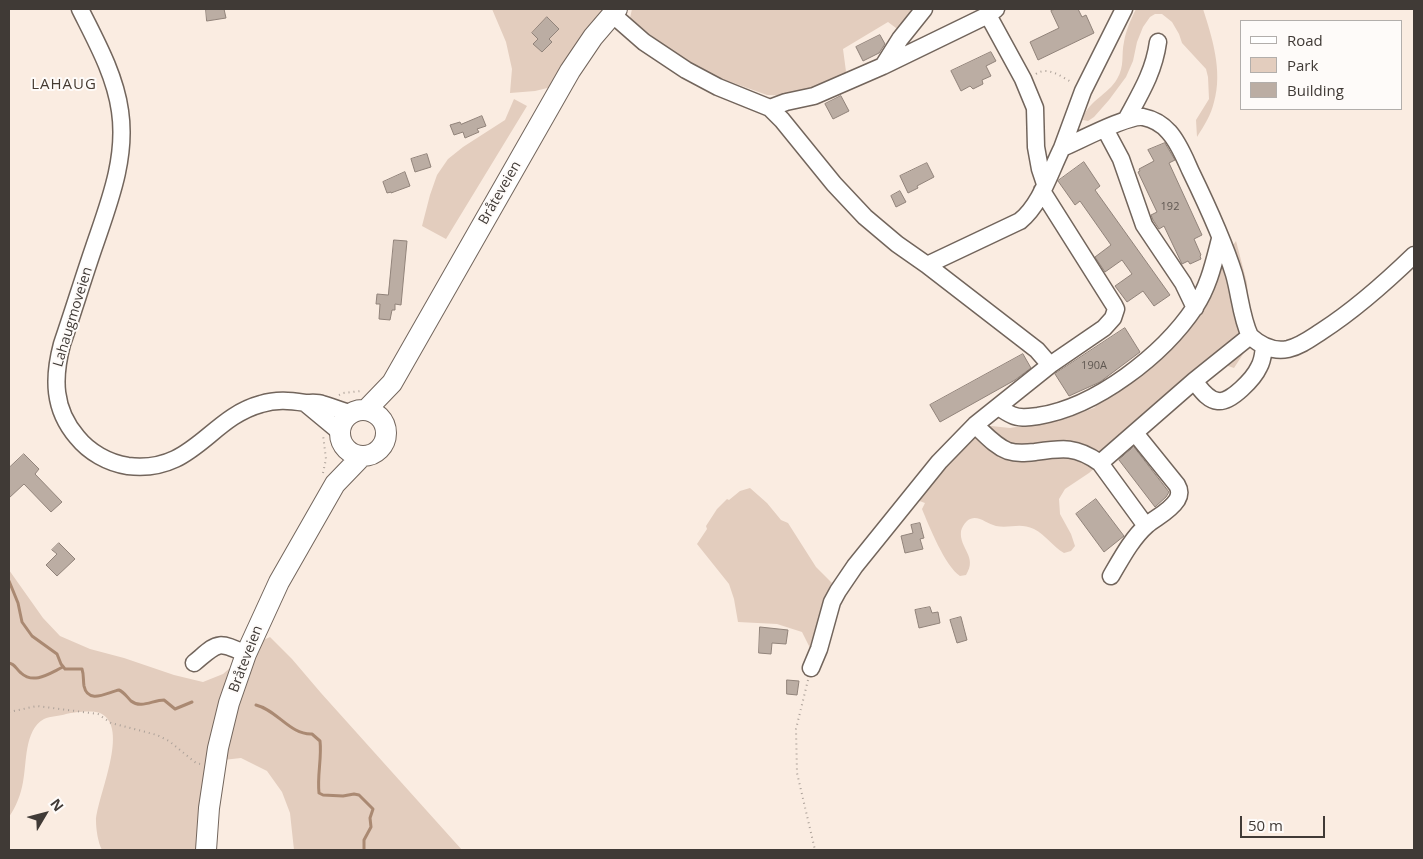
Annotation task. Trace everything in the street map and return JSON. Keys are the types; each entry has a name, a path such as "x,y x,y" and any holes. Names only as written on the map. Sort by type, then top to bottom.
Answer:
{"main road":[{"name":"Bråteveien","path":"383,421 392,383 570,71 593,37 614,12"},
{"name":"Bråteveien","path":"358,412 392,383"},
{"path":"358,412 376,413 383,421 387,435 385,442 376,453 362,456 351,453 341,439 343,422 358,412"},
{"name":"Bråteveien","path":"335,484 341,439"},
{"name":"Bråteveien","path":"206,850 214,767 227,712 246,654 279,582 335,484 362,456"}],"street":[{"name":"Lahaugmoveien","path":"80,9 113,81 120,110 122,138 118,169 109,202 59,354 56,376 57,395 61,413 77,438 97,455 121,465 148,466 182,457 232,418 250,408 269,402 281,400 321,403 358,412"},
{"path":"883,66 900,39 924,9"},
{"path":"927,265 1020,221 1028,214 1044,187 1062,148 1083,91 1124,9"},
{"path":"614,12 644,42 678,66 718,87 770,108 834,184 865,217 1036,350 1050,365"},
{"path":"770,108 786,102 814,96 883,66 992,12 1035,108 1036,147 1044,187 1116,309 1114,318 1104,328 1050,365 975,425 939,462 846,578 832,602 819,649 811,668"},
{"path":"1126,120 1145,85 1155,61 1158,42"},
{"path":"1062,148 1126,120 1143,117 1153,120 1170,133 1208,208 1233,272 1245,326 1250,336 1264,347 1287,350 1305,342 1360,304 1414,255"},
{"path":"1105,130 1121,159 1144,225 1183,283 1195,308"},
{"path":"999,407 1012,416 1024,418 1073,408 1138,367 1158,351 1195,308 1209,279 1220,239"},
{"path":"1100,463 1194,381 1250,336"},
{"path":"1194,381 1210,398 1220,401 1227,400 1253,377 1262,359 1264,347"},
{"path":"305,403 341,439"},
{"path":"975,425 1000,447 1008,451 1016,453 1068,448 1100,463 1146,526"},
{"path":"1111,576 1146,526 1171,507 1180,492 1177,485 1135,433"},
{"path":"194,663 220,644 246,654"}],"path":[{"path":"1034,79 1040,71 1054,73 1083,91"},
{"path":"811,668 796,729 797,773 815,850"},
{"path":"9,712 37,706 98,714 111,723 157,735 169,741 196,763 214,767"}],"green space":[{"path":"492,9 625,9 572,82 535,91 510,93 512,69 506,42"},
{"path":"632,9 913,9 900,31 888,22 843,49 847,79 800,96 767,95 703,72 669,50 630,18"},
{"path":"1136,9 1203,9 1213,43 1217,78 1213,107 1197,137 1196,120 1209,99 1206,69 1182,43 1172,22 1162,14 1155,14 1150,17 1143,27 1126,77 1109,100 1094,117 1088,121 1083,120 1088,109 1109,89 1119,74 1125,38"},
{"path":"514,99 527,106 446,239 422,226 437,175 448,159 505,120"},
{"path":"1236,241 1247,283 1249,313 1247,348 1234,368 1222,364 1148,422 1089,473 1065,489 1059,499 1060,514 1075,546 1071,551 1064,553 1029,527 996,526 974,518 965,523 961,531 961,537 969,557 969,568 966,575 960,576 954,571 933,535 922,509 925,503 911,498 982,425 1010,428 1064,419 1094,408 1149,361"},
{"path":"750,488 767,503 781,520 788,523 816,567 832,583 835,581 823,636 814,634 810,648 802,632 777,624 738,622 729,584 697,544 717,509 727,499 729,500 740,491"},
{"path":"9,570 43,618 60,636 90,649 174,675 203,682 223,674 261,641 270,637 292,659 462,850 294,850 290,813 282,792 267,771 241,758 223,760 201,850 102,850 99,844 96,821 110,763 113,732 109,721 100,713 92,712 49,717 38,724 30,739 21,791 9,817"}],"building":[{"path":"206,9 224,9 226,18 207,21"},
{"path":"1056,9 1078,9 1082,17 1086,15 1094,33 1038,60 1030,42 1059,28 1051,11"},
{"path":"547,17 559,29 549,39 552,42 542,52 533,44 538,39 532,33"},
{"path":"880,35 885,44 879,53 863,61 856,47"},
{"path":"991,52 996,61 986,66 991,76 982,80 983,84 973,89 970,86 961,91 951,71"},
{"path":"841,96 849,111 833,119 825,104"},
{"path":"482,116 486,126 477,129 479,132 465,138 463,132 454,135 450,125 460,122 461,124"},
{"path":"1165,143 1175,160 1169,163 1202,235 1194,239 1201,259 1190,264 1188,261 1182,264 1164,226 1159,229 1153,220 1151,215 1157,212 1138,172 1140,171 1139,169 1154,161 1148,150"},
{"path":"427,154 431,167 415,172 411,159"},
{"path":"1084,162 1100,186 1095,190 1170,295 1154,306 1143,291 1127,302 1115,286 1132,274 1122,260 1105,272 1095,257 1111,245 1080,201 1075,205 1058,181"},
{"path":"927,163 934,177 908,193 900,176"},
{"path":"405,172 410,186 387,193 383,182"},
{"path":"900,191 906,202 896,207 891,196"},
{"path":"394,240 407,241 401,305 395,304 395,310 392,310 390,320 379,319 380,304 376,304 377,294 388,295"},
{"path":"1125,328 1140,352 1100,382 1069,396 1055,374"},
{"path":"1023,354 1031,368 1015,380 940,422 930,405"},
{"path":"1134,447 1169,492 1155,507 1119,460"},
{"path":"24,454 39,469 35,474 62,502 51,512 24,484 9,498 9,468"},
{"path":"1096,499 1124,536 1104,552 1076,514"},
{"path":"920,523 924,538 920,539 923,549 905,553 901,536 913,533 911,525"},
{"path":"59,543 75,559 57,576 46,565 57,554 52,550"},
{"path":"930,607 932,613 938,612 940,623 919,628 915,610"},
{"path":"961,617 967,640 957,643 950,620"},
{"path":"760,627 788,630 786,644 772,643 771,654 759,653"},
{"path":"787,680 799,681 797,695 787,694"}],"waterway":[{"path":"9,581 18,603 22,622 32,636 57,654 65,669 82,669 84,686 86,692 90,695 99,696 119,690 135,703 143,704 164,700 175,709 192,702"},
{"path":"9,663 31,678 42,677 63,667"},
{"path":"256,705 271,712 297,731 312,734 320,741 319,793 323,795 359,795 373,809 370,818 371,827 364,840 364,850"}],"district":[{"name":"LAHAUG","path":"64,85"}]}
